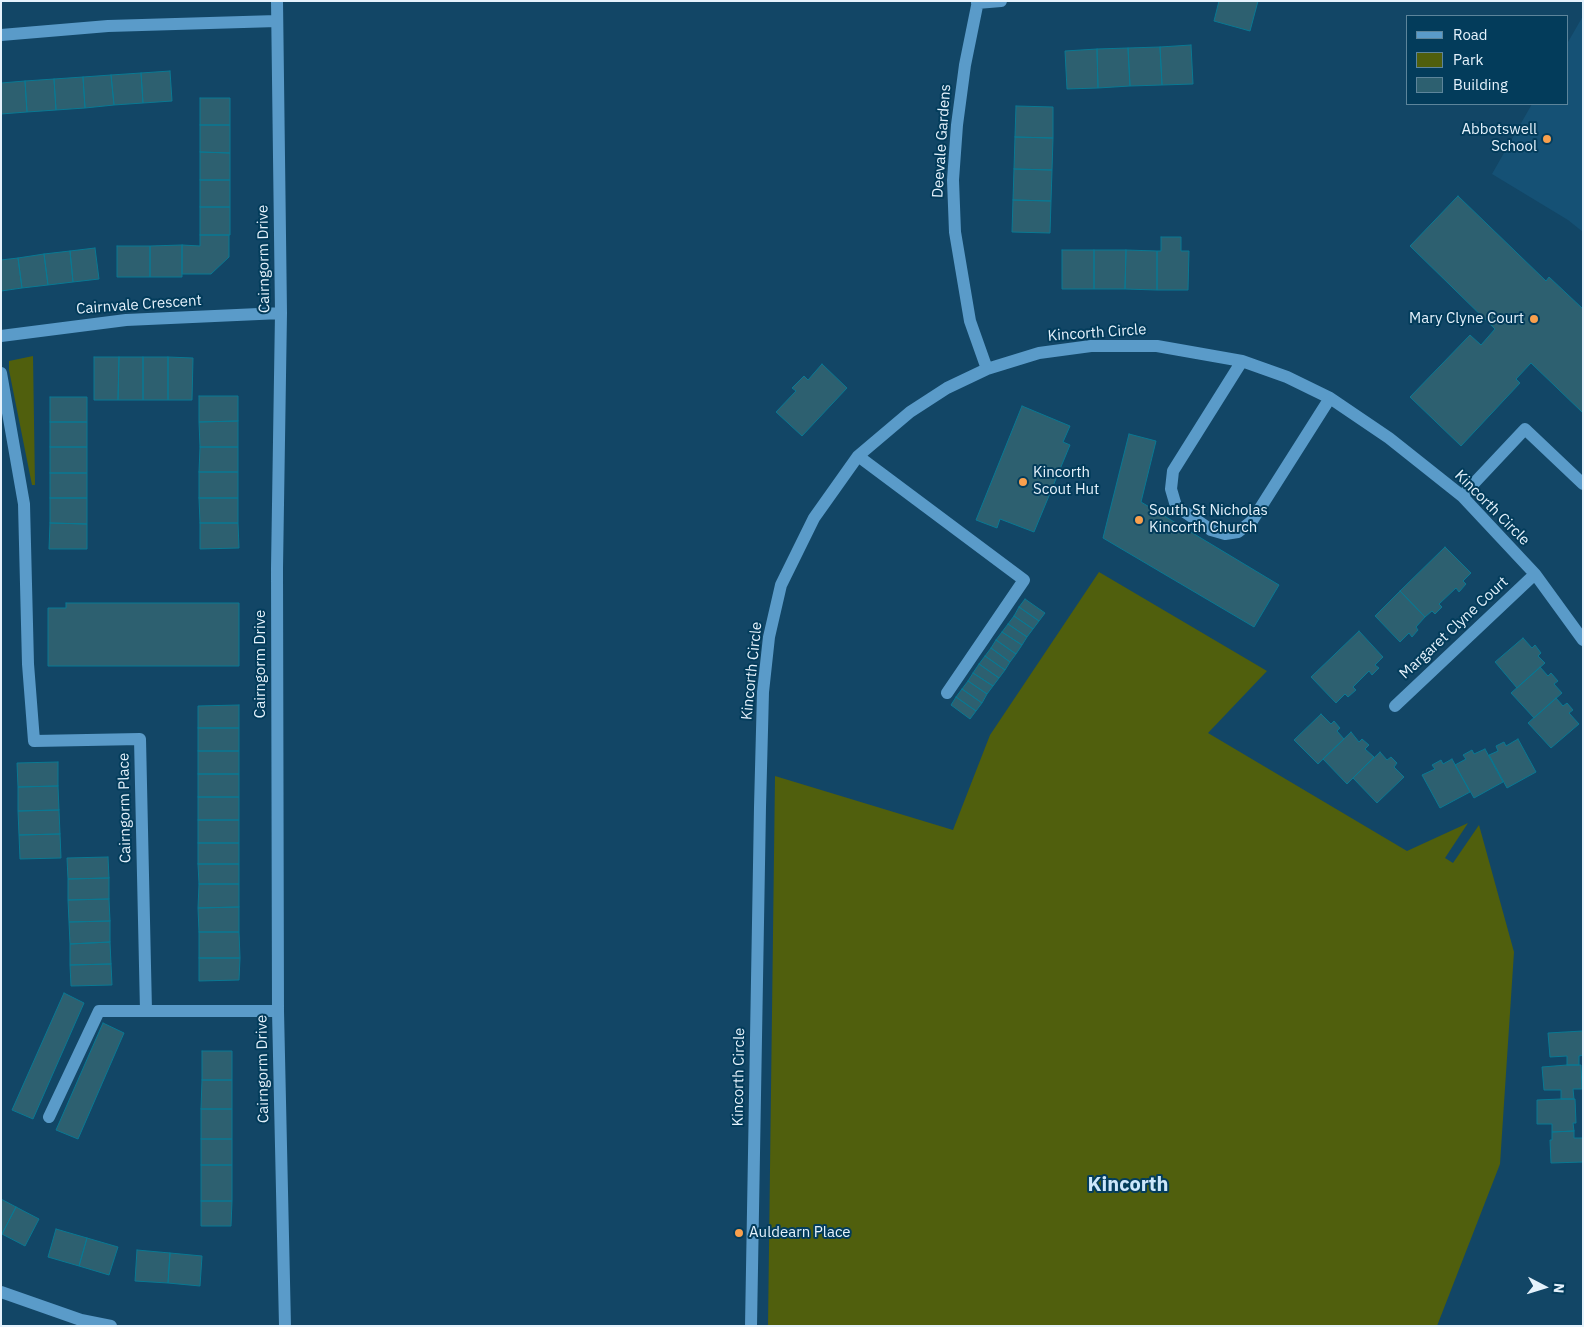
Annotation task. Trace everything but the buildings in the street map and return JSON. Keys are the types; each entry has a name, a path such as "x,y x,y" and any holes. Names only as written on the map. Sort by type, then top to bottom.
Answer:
{"street":[{"name":"Cairngorm Drive","path":"277,1 281,313 277,568 278,1011 285,1326"},
{"name":"Deevale Gardens","path":"986,369 970,321 955,232 953,180 957,125 965,65 978,2 1001,1"},
{"path":"1,35 108,26 277,22"},
{"name":"Cairnvale Crescent","path":"1,336 126,320 281,313"},
{"name":"Kincorth Circle","path":"751,1326 760,807 764,692 769,636 782,584 814,518 858,456 910,412 948,388 986,369 1039,353 1091,346 1157,346 1242,361 1287,378 1330,398 1389,438 1462,496 1535,574 1583,640"},
{"path":"1242,361 1173,471 1171,489 1176,506 1211,530 1225,534 1238,532 1252,521 1330,398"},
{"name":"Cairngorm Place","path":"1,373 24,504 28,664 34,741 140,739 146,1011"},
{"path":"1462,496 1526,429 1583,484"},
{"path":"858,456 1024,580 947,693"},
{"name":"Margaret Clyne Court","path":"1395,706 1535,574"},
{"path":"50,1117 98,1011 278,1011"},
{"path":"1,1292 81,1320 110,1326"}],"shaded area":[{"name":"Abbotswell School","path":"1583,16 1583,232 1568,220 1492,174 1531,105 1569,105 1569,40"}],"green space":[{"path":"33,356 35,485 32,485 9,370 9,361"},
{"path":"1099,572 1267,671 1208,733 1407,851 1468,823 1445,858 1453,863 1479,825 1514,952 1500,1164 1437,1326 768,1326 775,776 953,830 990,735"}],"place":[{"name":"Abbotswell School","path":"1547,139"},
{"name":"Mary Clyne Court","path":"1534,319"},
{"name":"Kincorth Scout Hut","path":"1023,482"},
{"name":"South St Nicholas Kincorth Church","path":"1139,520"},
{"name":"Auldearn Place","path":"739,1233"}],"district":[{"name":"Kincorth","path":"1128,1185"}]}
